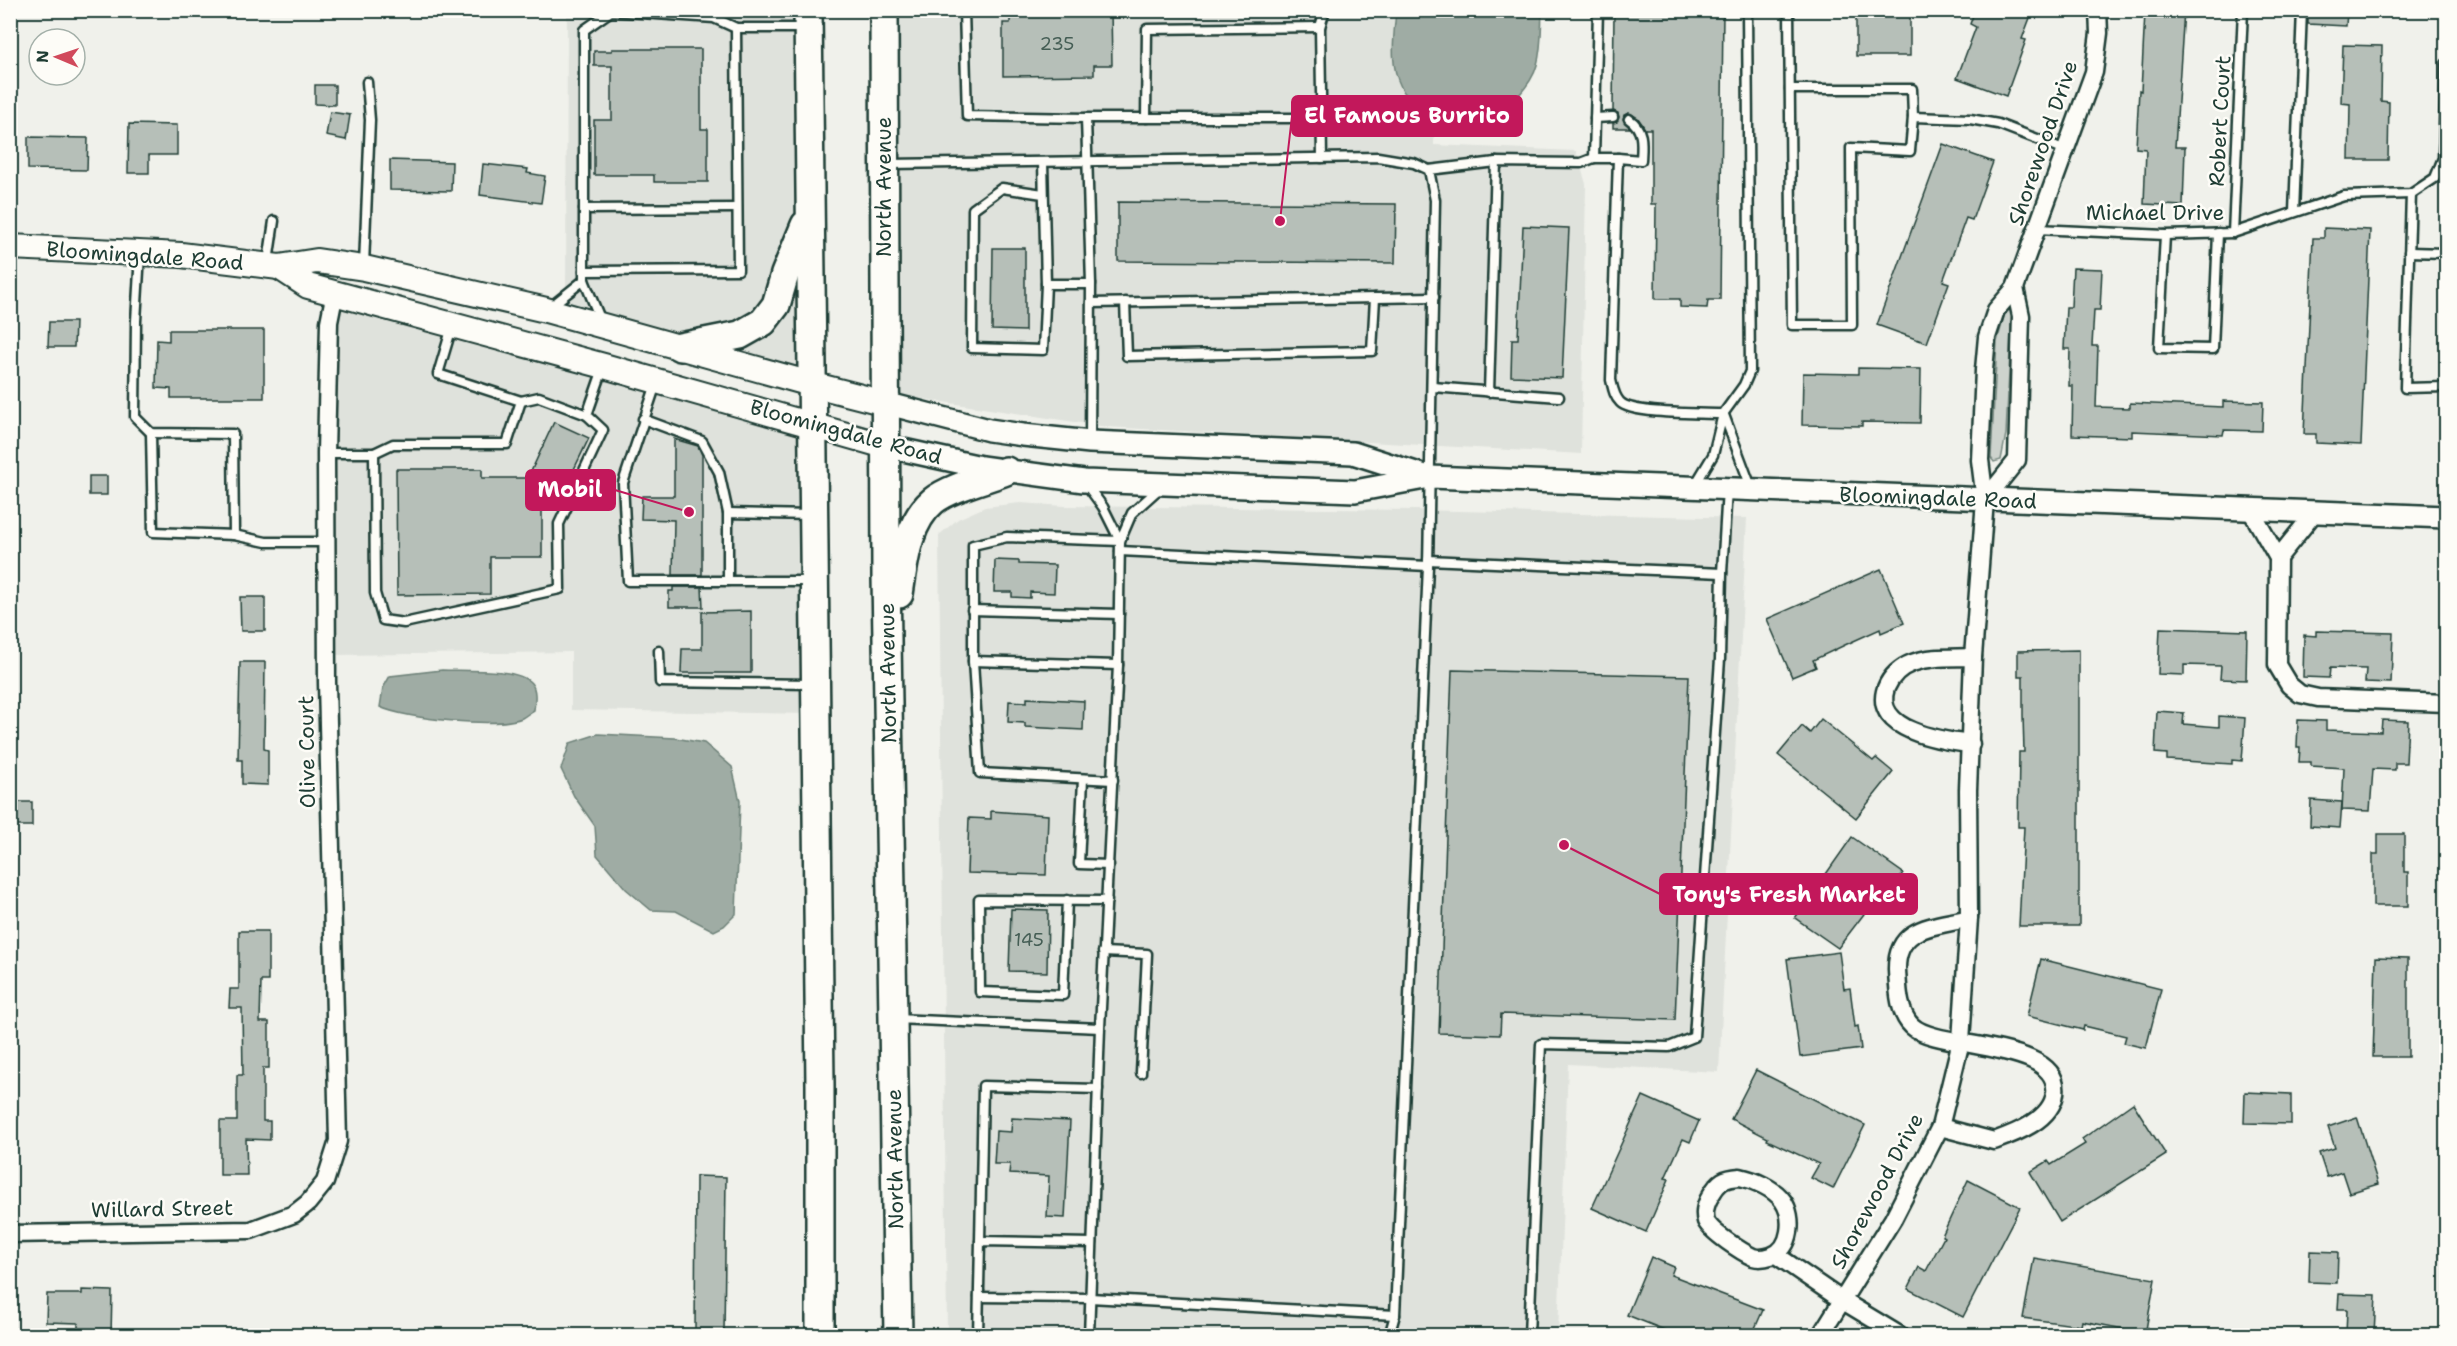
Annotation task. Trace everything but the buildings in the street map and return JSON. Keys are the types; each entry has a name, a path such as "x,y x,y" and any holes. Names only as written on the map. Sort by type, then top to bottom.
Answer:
{"main road":[{"name":"North Avenue","path":"884,10 885,446 898,1335"},
{"path":"808,19 820,1335"},
{"path":"680,347 740,335 763,322 776,305 785,274 810,214"},
{"name":"Bloomingdale Road","path":"10,247 181,255 273,267 316,261 364,268 546,310 885,403"},
{"name":"Bloomingdale Road","path":"273,267 308,286 604,366 885,446"},
{"path":"888,664 903,565 916,521 933,501 940,497 1006,471"}],"street":[{"name":"Shorewood Drive","path":"1820,1335 1893,1219 1940,1127 1961,1041 1969,918 1968,790 1973,657 1985,500 1980,460 1987,337 1996,310 2015,288 2094,72 2099,33 2098,10"},
{"path":"1985,500 2017,460 2021,316 2015,288"},
{"name":"Olive Court","path":"308,1203 325,1182 338,1141 326,542 329,322 335,292"},
{"name":"Bloomingdale Road","path":"885,403 989,430 1090,442 1353,453 1430,477"},
{"name":"Bloomingdale Road","path":"885,446 1006,471 1084,482 1354,491 1430,477 2446,517"},
{"path":"2250,509 2278,558 2277,665 2289,686 2300,694 2318,698 2446,703"},
{"path":"2278,558 2315,512"},
{"path":"1971,744 1923,736 1901,725 1886,708 1885,690 1892,675 1912,663 1929,658 1973,657"},
{"path":"1940,1127 1994,1141 2036,1121 2055,1097 2056,1085 2048,1070 2001,1049 1929,1034 1912,1026 1902,1007 1897,965 1902,946 1911,934 1932,924 1947,924 1969,918"},
{"path":"1740,1177 1756,1181 1782,1199 1789,1211 1789,1236 1776,1255 1763,1259 1753,1257 1714,1231 1707,1223 1704,1213 1707,1202 1724,1178 1740,1177"},
{"name":"Willard Street","path":"10,1234 251,1230 294,1214 308,1203"},
{"path":"1776,1255 1843,1301 1901,1335"}],"lane":[{"path":"964,10 967,116 1323,117"},
{"path":"1322,158 1320,27 1325,10"},
{"path":"1594,158 1599,10"},
{"path":"1693,488 1713,454 1724,414 1744,385 1750,371 1747,10"},
{"path":"1789,10 1792,325 1852,325 1851,148 1910,151 1913,117 1912,89 1790,89"},
{"name":"Robert Court","path":"2233,232 2243,10"},
{"path":"2294,212 2302,10"},
{"path":"603,327 584,275 584,30 611,11 714,18 736,28 808,19"},
{"path":"1146,118 1147,29 1320,27"},
{"path":"546,310 584,275 738,270 736,28"},
{"path":"2446,64 2443,158 2434,178 2411,194 2406,388 2446,387"},
{"path":"364,268 370,120 367,82"},
{"path":"1595,118 1613,117"},
{"path":"1913,117 1970,119 1998,124 2066,150"},
{"path":"1086,118 1090,284 1090,442"},
{"path":"884,164 1377,157 1414,163 1429,170 1496,162 1581,163 1594,158 1641,159 1640,130 1629,119"},
{"path":"1618,158 1611,380 1614,393 1621,404 1636,410 1724,414"},
{"path":"1043,162 1046,284 1043,350 972,348 974,209 1002,188 1043,194"},
{"path":"1489,392 1496,162"},
{"path":"1389,1335 1395,1315 1428,563 1435,200 1429,170"},
{"name":"Michael Drive","path":"2037,229 2165,235 2233,232 2344,196 2411,194"},
{"path":"584,209 737,208"},
{"path":"273,267 274,221"},
{"path":"2165,235 2159,348 2213,350 2218,233"},
{"path":"140,252 136,321 135,417 151,433 153,532 234,535 266,542 326,542"},
{"path":"2409,252 2446,253"},
{"path":"1046,284 1090,284"},
{"path":"1090,303 1434,297"},
{"path":"1125,303 1127,356 1372,351 1375,298"},
{"path":"374,453 375,593 383,620 404,623 560,590 560,524 603,430 587,415 539,397 521,401 438,374 453,325"},
{"path":"587,415 604,366"},
{"path":"657,381 623,483 628,581 813,581"},
{"path":"1433,387 1559,397"},
{"path":"326,453 374,453 393,444 507,444 521,401"},
{"path":"1724,414 1752,490"},
{"path":"643,419 702,441 719,472 728,513 728,581"},
{"path":"151,433 233,434 234,535"},
{"path":"1084,482 1103,507 1120,541"},
{"path":"1089,1335 1103,952 1118,665 1120,541 1132,513 1164,485"},
{"path":"1529,1335 1541,1044 1669,1047 1694,1037 1720,659 1727,489"},
{"path":"728,513 813,515"},
{"path":"1113,780 980,773 973,661 973,545 1007,537 1120,541"},
{"path":"1120,551 1722,573"},
{"path":"972,610 1119,614"},
{"path":"659,651 660,682 815,684"},
{"path":"973,661 1118,665"},
{"path":"1083,779 1079,864 1109,865"},
{"path":"1067,900 1063,995 980,992 979,900 1067,900 1107,901"},
{"path":"1103,952 1147,954 1141,1073"},
{"path":"893,1019 1100,1028"},
{"path":"978,1335 983,1086 1098,1089"},
{"path":"980,1241 1092,1243"},
{"path":"979,1297 1090,1298 1395,1315"}],"shaded area":[{"path":"567,11 801,11 804,375 566,303"},
{"path":"890,11 1436,11 1434,145 1576,151 1586,184 1581,454 1107,427 891,394"},
{"path":"1396,11 1542,11 1540,51 1534,73 1523,91 1507,107 1489,119 1466,120 1418,104 1404,93 1397,78 1393,49"},
{"path":"338,305 806,434 809,714 571,710 571,652 333,655 328,357"},
{"path":"2006,309 2012,310 2006,434 2001,460 1994,462 1991,458 1997,342"},
{"path":"1020,503 1065,506 1415,510 1747,518 1719,1072 1568,1064 1558,1335 947,1335 939,535 958,519 985,507"},
{"path":"442,670 502,672 524,678 531,683 534,689 534,710 522,718 510,721 473,722 409,715 380,707 383,688 390,676"},
{"path":"598,734 675,738 704,743 732,767 740,801 736,914 724,926 714,931 676,911 651,910 626,889 597,855 595,826 574,796 561,769 570,743"}],"place":[{"name":"El Famous Burrito","path":"1280,221"},
{"name":"Mobil","path":"689,512"},
{"name":"Tony's Fresh Market","path":"1564,845"}]}
